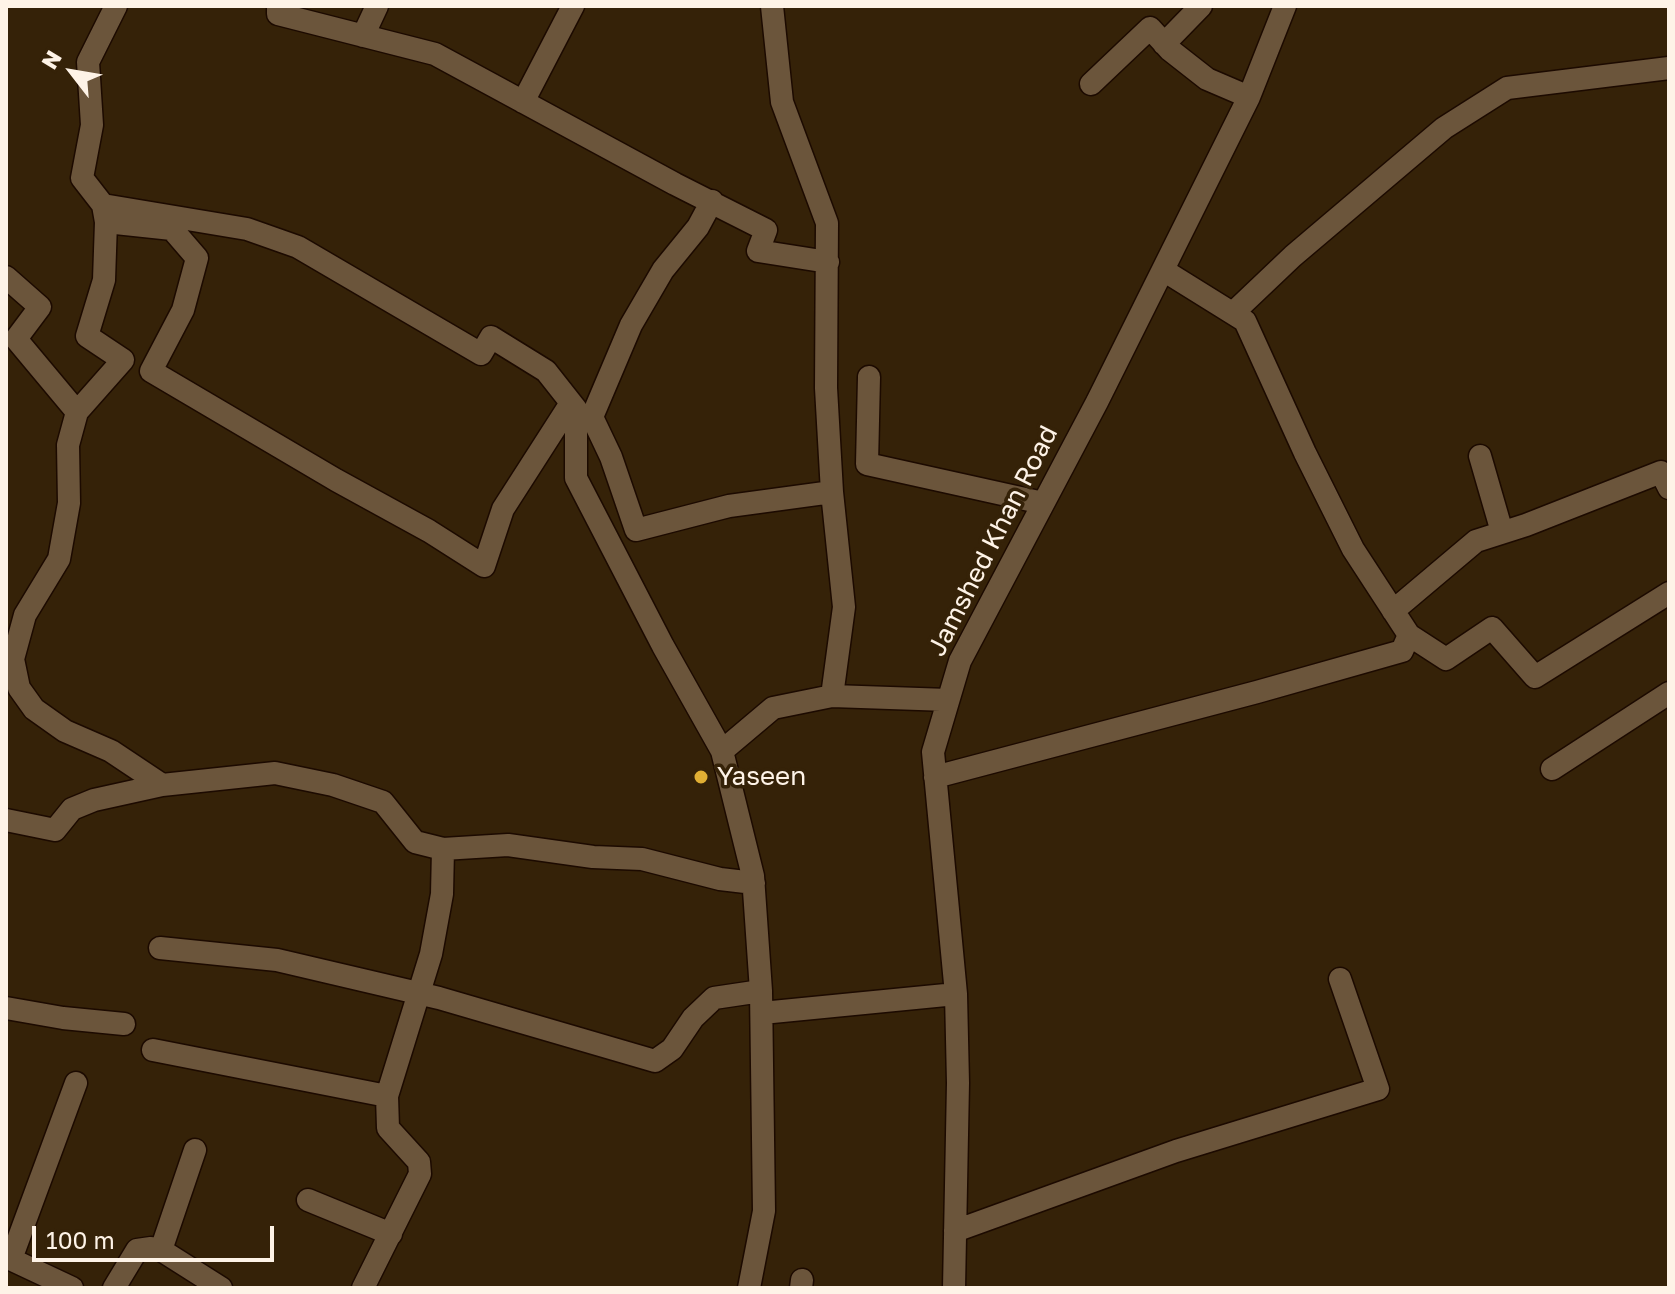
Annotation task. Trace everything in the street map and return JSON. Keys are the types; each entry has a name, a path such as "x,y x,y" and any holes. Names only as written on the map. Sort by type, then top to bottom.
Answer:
{"street":[{"path":"116,6 88,62 92,125 82,178 105,213 104,280 87,336 123,360 77,412 68,445 69,503 59,559 25,615 13,659 19,688 34,709 65,731 111,751 162,785"},
{"path":"278,6 278,14 435,54 766,230 758,251 828,262"},
{"path":"363,36 377,6"},
{"path":"523,102 573,6"},
{"path":"772,6 782,102 827,223 826,388 832,492 844,607 832,696"},
{"path":"1164,44 1201,6"},
{"name":"Jamshed Khan Road","path":"954,1288 958,1083 956,994 933,752 960,661 1249,97 1285,6"},
{"path":"1091,84 1150,28 1164,44 1207,79 1249,97"},
{"path":"1233,313 1293,256 1444,128 1507,88 1669,68"},
{"path":"712,201 698,227 663,270 631,325 592,417 611,457 636,530 729,506 832,492"},
{"path":"105,213 247,229 298,247 481,354 491,337 546,371 576,409 576,478 663,646 722,751 754,883 761,1002 764,1211 749,1288"},
{"path":"105,213 172,229 197,258 183,310 151,371 429,531 484,566 503,509 571,403"},
{"path":"1163,270 1245,321 1346,535 1409,635 1446,659 1492,628 1535,677 1669,593"},
{"path":"6,277 40,307 16,339 77,412"},
{"path":"869,377 867,464 1043,503"},
{"path":"1480,456 1502,532"},
{"path":"1393,611 1476,541 1661,472 1669,488"},
{"path":"935,777 1402,651 1409,635"},
{"path":"1552,769 1669,693"},
{"path":"722,751 773,708 832,696 948,700"},
{"path":"6,820 55,830 72,809 94,800 162,785 275,773 333,785 383,802 415,842 443,849 508,845 593,857 642,859 720,879 754,883"},
{"path":"363,1288 420,1174 419,1162 388,1128 387,1096 431,954 442,894 443,849"},
{"path":"160,948 277,960 503,1016 655,1061 672,1049 693,1018 714,998 761,1002 956,994"},
{"path":"955,1231 1176,1151 1378,1089 1340,979"},
{"path":"6,1008 124,1024"},
{"path":"153,1050 387,1096"},
{"path":"72,1288 8,1258 76,1083"},
{"path":"161,1250 195,1150"},
{"path":"308,1200 391,1234"},
{"path":"114,1288 137,1250 151,1248 161,1250 221,1288"}],"place":[{"name":"Yaseen","path":"701,777"}]}
